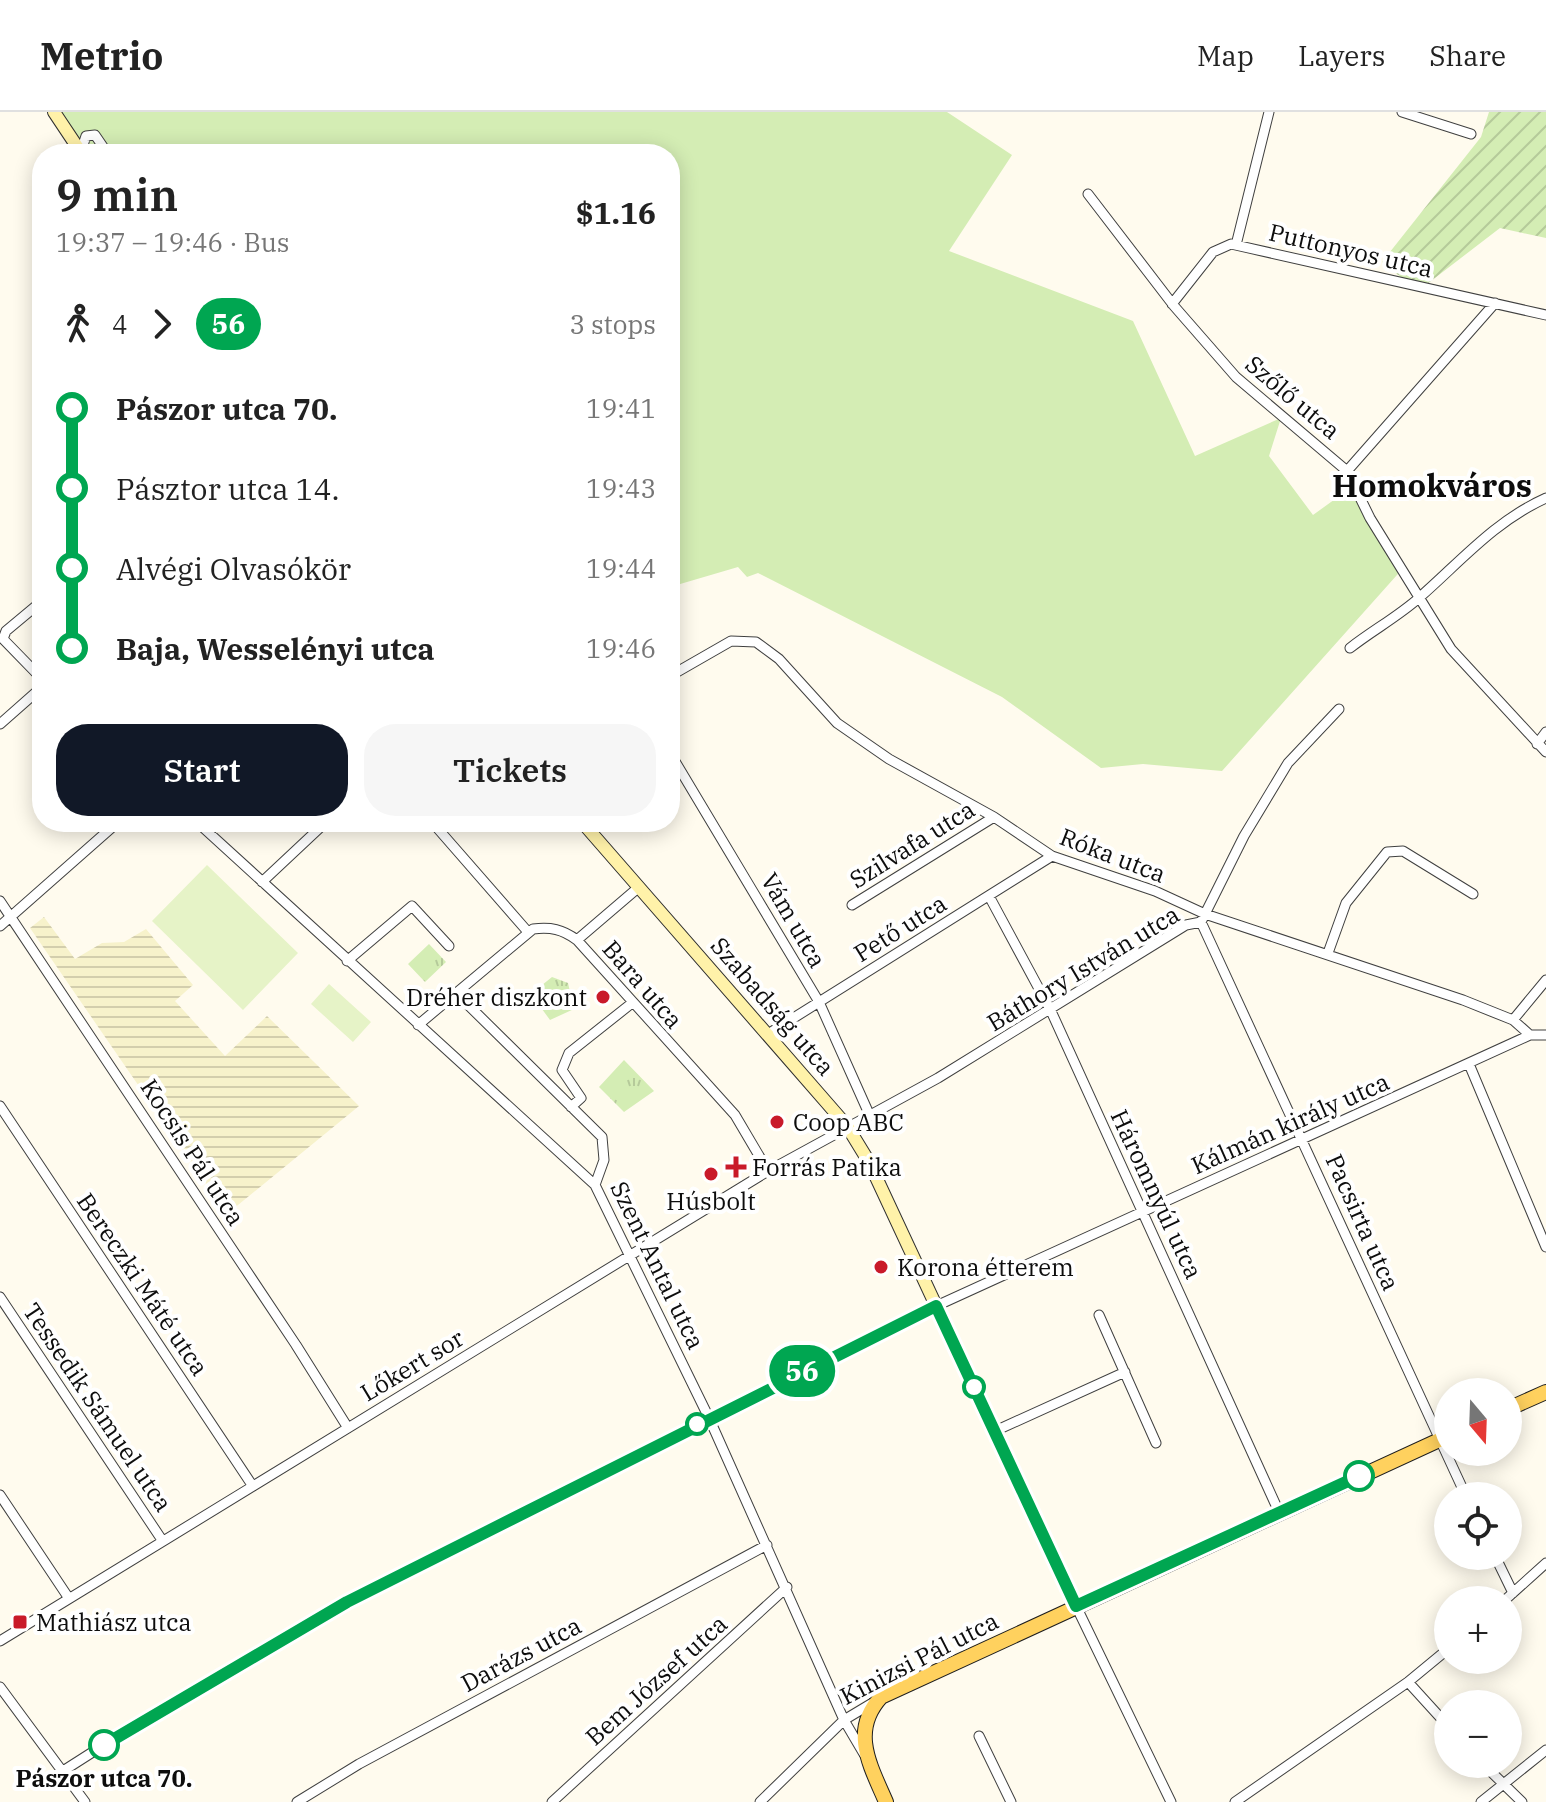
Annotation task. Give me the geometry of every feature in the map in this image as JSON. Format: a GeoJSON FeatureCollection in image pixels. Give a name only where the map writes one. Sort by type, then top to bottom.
{"type":"FeatureCollection","features":[{"type":"Feature","properties":{"kind":"main road"},"geometry":{"type":"LineString","coordinates":[[54,112],[76,144]]}},
{"type":"Feature","properties":{"kind":"main road","name":"Szabadság utca"},"geometry":{"type":"LineString","coordinates":[[591,832],[847,1126],[869,1162],[1076,1606]]}},
{"type":"Feature","properties":{"kind":"main road"},"geometry":{"type":"LineString","coordinates":[[1522,1403],[1546,1392]]}},
{"type":"Feature","properties":{"kind":"main road","name":"Kinizsi Pál utca"},"geometry":{"type":"LineString","coordinates":[[881,1697],[1434,1442]]}},
{"type":"Feature","properties":{"kind":"main road","name":"Szent Antal utca"},"geometry":{"type":"LineString","coordinates":[[881,1697],[870,1711],[864,1727],[864,1747],[886,1802]]}},
{"type":"Feature","properties":{"kind":"street"},"geometry":{"type":"LineString","coordinates":[[1236,245],[1269,112]]}},
{"type":"Feature","properties":{"kind":"street"},"geometry":{"type":"LineString","coordinates":[[1402,112],[1471,134]]}},
{"type":"Feature","properties":{"kind":"street"},"geometry":{"type":"LineString","coordinates":[[84,144],[86,136],[95,135],[101,144]]}},
{"type":"Feature","properties":{"kind":"street","name":"Szőlő utca"},"geometry":{"type":"LineString","coordinates":[[1088,194],[1172,304],[1236,377],[1347,471],[1370,518],[1451,649],[1546,752]]}},
{"type":"Feature","properties":{"kind":"street","name":"Puttonyos utca"},"geometry":{"type":"LineString","coordinates":[[1172,304],[1213,252],[1236,245],[1546,315]]}},
{"type":"Feature","properties":{"kind":"street"},"geometry":{"type":"LineString","coordinates":[[1347,471],[1495,303]]}},
{"type":"Feature","properties":{"kind":"street"},"geometry":{"type":"LineString","coordinates":[[1350,648],[1420,598],[1496,528],[1520,510],[1546,498]]}},
{"type":"Feature","properties":{"kind":"street"},"geometry":{"type":"LineString","coordinates":[[32,609],[6,631],[3,639],[32,669]]}},
{"type":"Feature","properties":{"kind":"street","name":"Róka utca"},"geometry":{"type":"LineString","coordinates":[[680,670],[731,641],[756,642],[779,659],[837,723],[889,759],[994,817],[1052,856],[1155,891],[1203,918],[1328,953],[1513,1020],[1530,1035]]}},
{"type":"Feature","properties":{"kind":"street"},"geometry":{"type":"LineString","coordinates":[[0,724],[32,696]]}},
{"type":"Feature","properties":{"kind":"street","name":"Báthory István utca"},"geometry":{"type":"LineString","coordinates":[[847,1126],[870,1116],[1051,1011],[1186,925],[1203,918],[1244,836],[1288,763],[1339,709]]}},
{"type":"Feature","properties":{"kind":"street"},"geometry":{"type":"LineString","coordinates":[[1537,744],[1546,732]]}},
{"type":"Feature","properties":{"kind":"street","name":"Vám utca"},"geometry":{"type":"LineString","coordinates":[[680,770],[819,1002],[870,1116]]}},
{"type":"Feature","properties":{"kind":"street","name":"Szilvafa utca"},"geometry":{"type":"LineString","coordinates":[[852,905],[994,817]]}},
{"type":"Feature","properties":{"kind":"street"},"geometry":{"type":"LineString","coordinates":[[0,926],[106,832]]}},
{"type":"Feature","properties":{"kind":"street","name":"Szent Antal utca"},"geometry":{"type":"LineString","coordinates":[[208,832],[595,1185],[709,1418],[844,1720],[870,1764]]}},
{"type":"Feature","properties":{"kind":"street"},"geometry":{"type":"LineString","coordinates":[[262,882],[315,832]]}},
{"type":"Feature","properties":{"kind":"street"},"geometry":{"type":"LineString","coordinates":[[418,1025],[528,932],[441,832]]}},
{"type":"Feature","properties":{"kind":"street"},"geometry":{"type":"LineString","coordinates":[[1328,953],[1346,903],[1387,852],[1403,851],[1473,894]]}},
{"type":"Feature","properties":{"kind":"street","name":"Pető utca"},"geometry":{"type":"LineString","coordinates":[[768,1034],[1052,856]]}},
{"type":"Feature","properties":{"kind":"street"},"geometry":{"type":"LineString","coordinates":[[577,940],[639,887]]}},
{"type":"Feature","properties":{"kind":"street","name":"Háromnyúl utca"},"geometry":{"type":"LineString","coordinates":[[989,896],[1051,1011],[1279,1512]]}},
{"type":"Feature","properties":{"kind":"street","name":"Kocsis Pál utca"},"geometry":{"type":"LineString","coordinates":[[0,901],[12,914],[348,1428]]}},
{"type":"Feature","properties":{"kind":"street"},"geometry":{"type":"LineString","coordinates":[[347,961],[412,906],[449,946]]}},
{"type":"Feature","properties":{"kind":"street","name":"Pacsirta utca"},"geometry":{"type":"LineString","coordinates":[[1203,918],[1303,1140],[1434,1417]]}},
{"type":"Feature","properties":{"kind":"street","name":"Bara utca"},"geometry":{"type":"LineString","coordinates":[[528,932],[549,927],[577,940],[735,1115],[768,1171]]}},
{"type":"Feature","properties":{"kind":"street"},"geometry":{"type":"LineString","coordinates":[[1513,1020],[1546,980]]}},
{"type":"Feature","properties":{"kind":"street"},"geometry":{"type":"LineString","coordinates":[[456,993],[602,1137],[604,1160],[595,1185]]}},
{"type":"Feature","properties":{"kind":"street"},"geometry":{"type":"LineString","coordinates":[[571,1107],[581,1098],[562,1070],[569,1053],[632,1003]]}},
{"type":"Feature","properties":{"kind":"street"},"geometry":{"type":"LineString","coordinates":[[1530,1035],[1546,1035]]}},
{"type":"Feature","properties":{"kind":"street","name":"Kálmán király utca"},"geometry":{"type":"LineString","coordinates":[[63,1771],[146,1718],[347,1602],[709,1418],[936,1306],[1530,1035]]}},
{"type":"Feature","properties":{"kind":"street"},"geometry":{"type":"LineString","coordinates":[[1469,1064],[1546,1247]]}},
{"type":"Feature","properties":{"kind":"street","name":"Bereczki Máté utca"},"geometry":{"type":"LineString","coordinates":[[0,1106],[252,1485]]}},
{"type":"Feature","properties":{"kind":"street","name":"Lőkert sor"},"geometry":{"type":"LineString","coordinates":[[0,1641],[768,1171],[847,1126]]}},
{"type":"Feature","properties":{"kind":"street","name":"Tessedik Sámuel utca"},"geometry":{"type":"LineString","coordinates":[[0,1297],[162,1540]]}},
{"type":"Feature","properties":{"kind":"street"},"geometry":{"type":"LineString","coordinates":[[1099,1315],[1156,1443]]}},
{"type":"Feature","properties":{"kind":"street"},"geometry":{"type":"LineString","coordinates":[[995,1431],[1125,1372]]}},
{"type":"Feature","properties":{"kind":"street"},"geometry":{"type":"LineString","coordinates":[[0,1495],[68,1597]]}},
{"type":"Feature","properties":{"kind":"street","name":"Darázs utca"},"geometry":{"type":"LineString","coordinates":[[297,1802],[359,1764],[767,1545]]}},
{"type":"Feature","properties":{"kind":"street"},"geometry":{"type":"LineString","coordinates":[[1520,1586],[1546,1563]]}},
{"type":"Feature","properties":{"kind":"street","name":"Bem József utca"},"geometry":{"type":"LineString","coordinates":[[552,1802],[787,1587]]}},
{"type":"Feature","properties":{"kind":"street","name":"Szabadság utca"},"geometry":{"type":"LineString","coordinates":[[1076,1606],[1171,1802]]}},
{"type":"Feature","properties":{"kind":"street"},"geometry":{"type":"LineString","coordinates":[[1235,1802],[1408,1682],[1434,1661]]}},
{"type":"Feature","properties":{"kind":"street"},"geometry":{"type":"LineString","coordinates":[[1408,1682],[1434,1711]]}},
{"type":"Feature","properties":{"kind":"street"},"geometry":{"type":"LineString","coordinates":[[0,1687],[85,1802]]}},
{"type":"Feature","properties":{"kind":"street","name":"Kinizsi Pál utca"},"geometry":{"type":"LineString","coordinates":[[760,1802],[844,1720],[881,1697]]}},
{"type":"Feature","properties":{"kind":"street"},"geometry":{"type":"LineString","coordinates":[[979,1736],[1011,1802]]}},
{"type":"Feature","properties":{"kind":"street"},"geometry":{"type":"LineString","coordinates":[[1481,1802],[1546,1750]]}},
{"type":"Feature","properties":{"kind":"street"},"geometry":{"type":"LineString","coordinates":[[1497,1778],[1522,1802]]}},
{"type":"Feature","properties":{"kind":"shaded area"},"geometry":{"type":"Polygon","coordinates":[[[44,917],[75,959],[102,943],[124,942],[146,929],[193,985],[175,1001],[225,1056],[267,1016],[359,1106],[227,1214],[30,928],[44,917]]]}},
{"type":"Feature","properties":{"kind":"green space"},"geometry":{"type":"Polygon","coordinates":[[[59,112],[947,112],[1012,155],[949,251],[1133,321],[1195,456],[1281,418],[1269,456],[1313,515],[1349,489],[1405,566],[1222,771],[1143,764],[1101,768],[1002,697],[758,573],[747,577],[738,567],[680,584],[680,144],[80,144],[59,112]]]}},
{"type":"Feature","properties":{"kind":"green space"},"geometry":{"type":"Polygon","coordinates":[[[1489,112],[1546,112],[1546,238],[1500,228],[1418,291],[1382,262],[1481,137],[1489,112]]]}},
{"type":"Feature","properties":{"kind":"green space"},"geometry":{"type":"Polygon","coordinates":[[[207,865],[298,953],[243,1010],[152,921],[207,865]]]}},
{"type":"Feature","properties":{"kind":"green space"},"geometry":{"type":"Polygon","coordinates":[[[429,944],[446,962],[425,982],[408,964],[429,944]]]}},
{"type":"Feature","properties":{"kind":"green space"},"geometry":{"type":"Polygon","coordinates":[[[552,977],[568,983],[574,1009],[550,1020],[531,994],[552,977]]]}},
{"type":"Feature","properties":{"kind":"green space"},"geometry":{"type":"Polygon","coordinates":[[[329,984],[371,1022],[353,1042],[311,1004],[329,984]]]}},
{"type":"Feature","properties":{"kind":"green space"},"geometry":{"type":"Polygon","coordinates":[[[624,1060],[654,1091],[624,1112],[599,1087],[624,1060]]]}},
{"type":"Feature","properties":{"kind":"bus line","name":"56"},"geometry":{"type":"LineString","coordinates":[[104,1745],[347,1602],[936,1306],[1076,1606],[1359,1476]]}},
{"type":"Feature","properties":{"kind":"place","name":"Dréher diszkont"},"geometry":{"type":"Point","coordinates":[603,997]}},
{"type":"Feature","properties":{"kind":"place","name":"Coop ABC"},"geometry":{"type":"Point","coordinates":[777,1122]}},
{"type":"Feature","properties":{"kind":"place","name":"Forrás Patika"},"geometry":{"type":"Point","coordinates":[736,1167]}},
{"type":"Feature","properties":{"kind":"place","name":"Húsbolt"},"geometry":{"type":"Point","coordinates":[711,1174]}},
{"type":"Feature","properties":{"kind":"place","name":"Korona étterem"},"geometry":{"type":"Point","coordinates":[881,1267]}},
{"type":"Feature","properties":{"kind":"place","name":"Mathiász utca"},"geometry":{"type":"Point","coordinates":[20,1622]}},
{"type":"Feature","properties":{"kind":"place","name":"Pászor utca 70."},"geometry":{"type":"Point","coordinates":[104,1745]}},
{"type":"Feature","properties":{"kind":"district","name":"Homokváros"},"geometry":{"type":"Point","coordinates":[1432,485]}}]}
